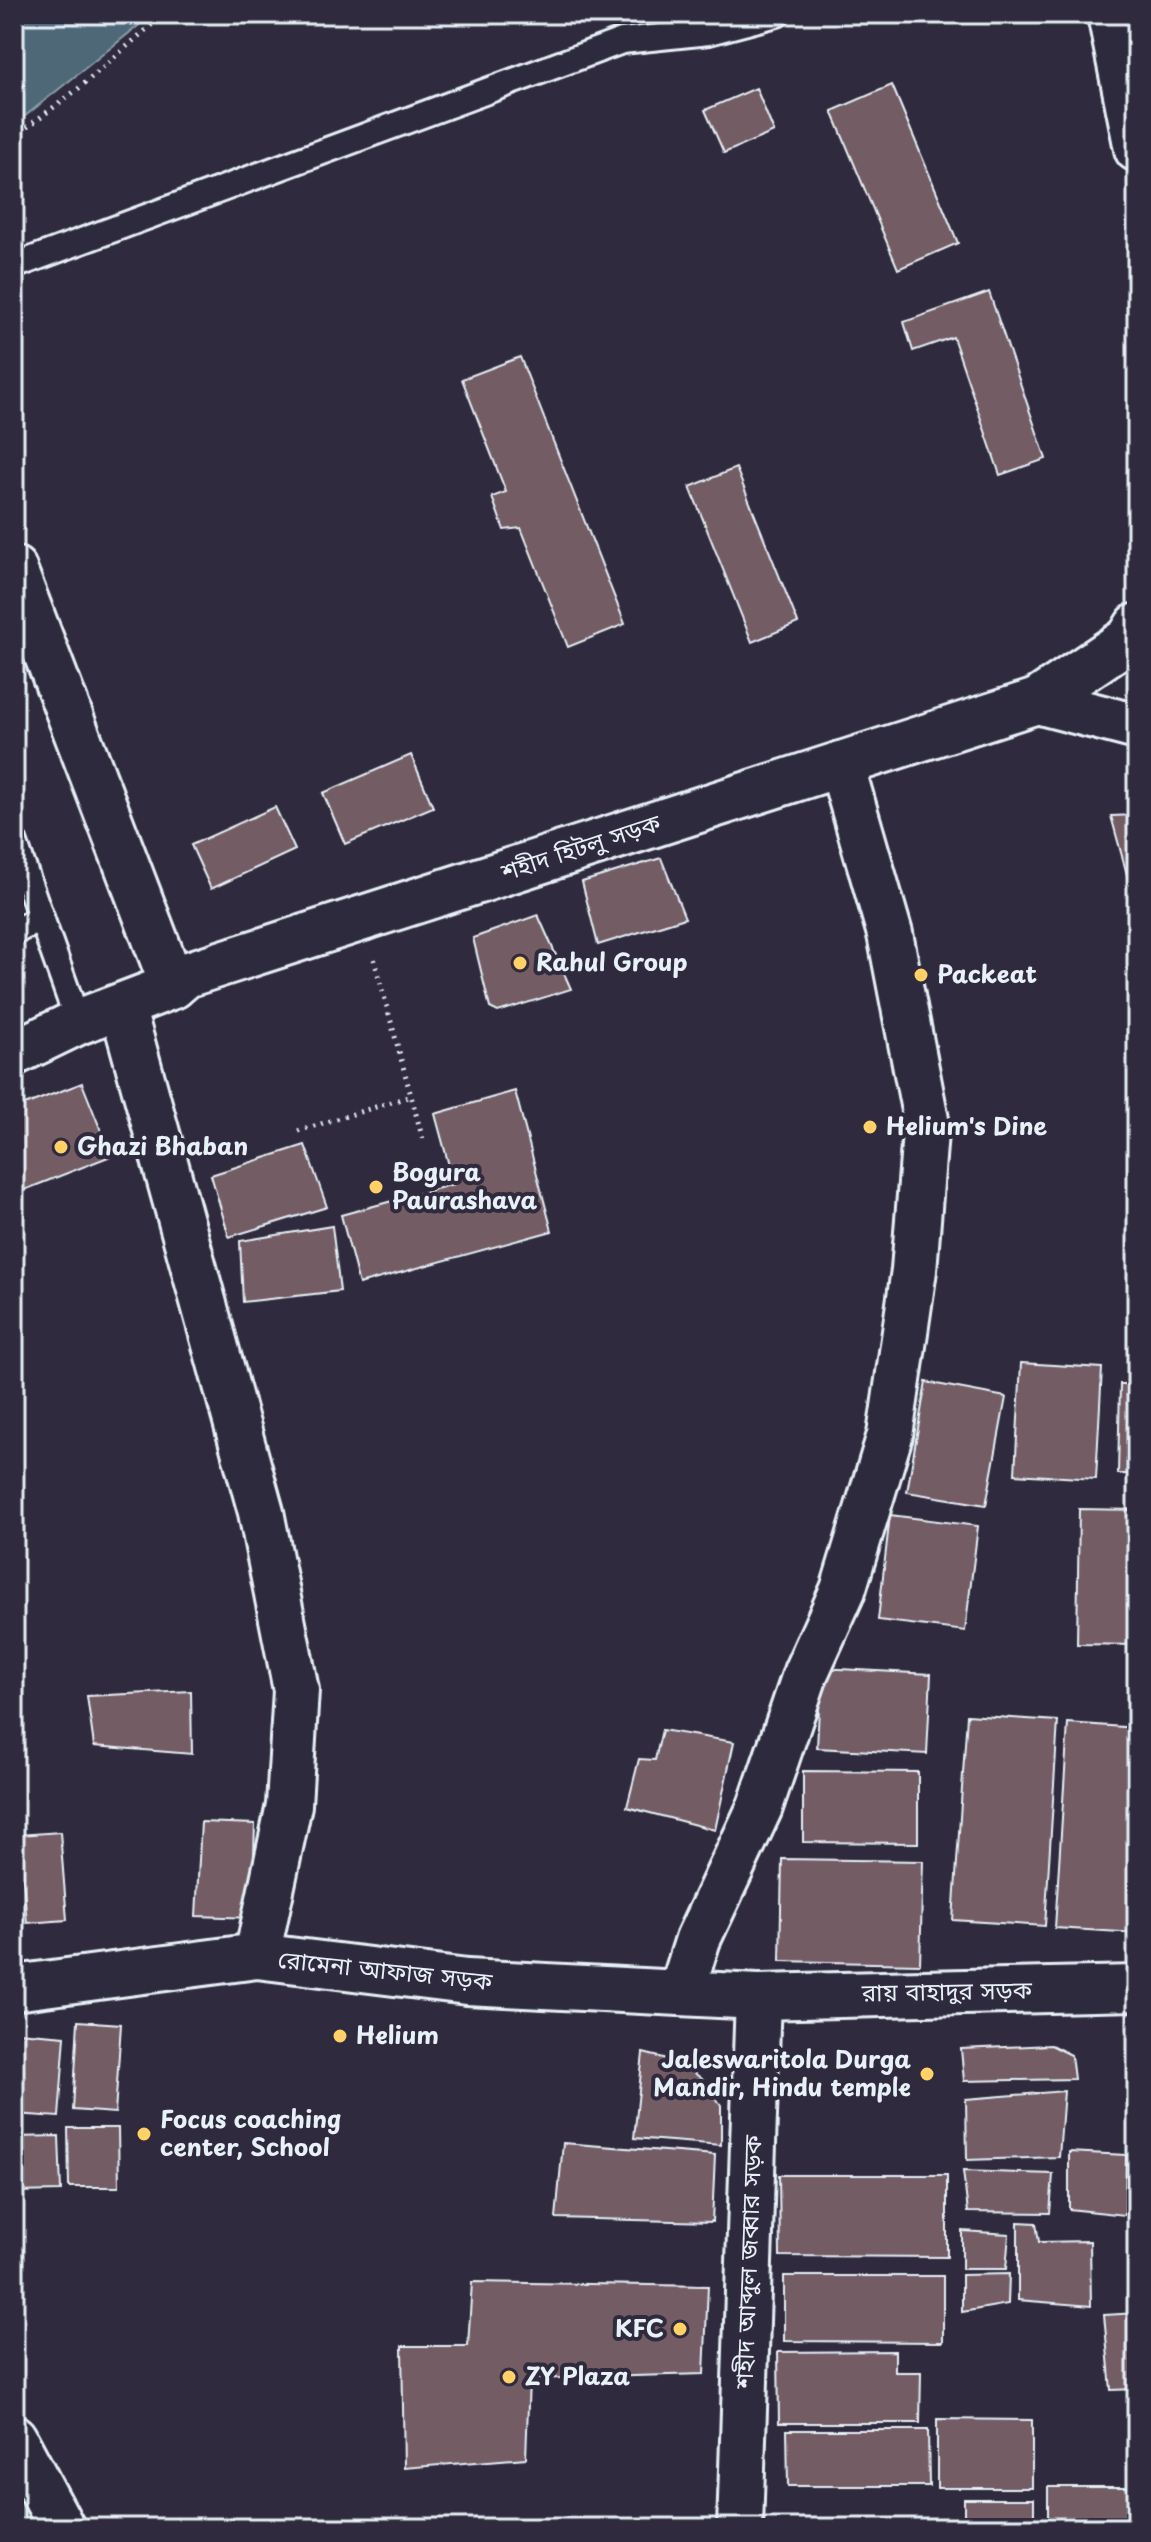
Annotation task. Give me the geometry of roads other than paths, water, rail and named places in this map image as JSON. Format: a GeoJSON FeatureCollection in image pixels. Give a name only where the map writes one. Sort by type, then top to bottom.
{"type":"FeatureCollection","features":[{"type":"Feature","properties":{"kind":"street"},"geometry":{"type":"LineString","coordinates":[[1110,14],[1137,149]]}},
{"type":"Feature","properties":{"kind":"street"},"geometry":{"type":"LineString","coordinates":[[14,569],[173,986]]}},
{"type":"Feature","properties":{"kind":"street","name":"শহীদ হিটলু সড়ক"},"geometry":{"type":"LineString","coordinates":[[14,1053],[78,1022],[173,986],[186,975],[1037,701],[1129,639],[1137,626]]}},
{"type":"Feature","properties":{"kind":"street"},"geometry":{"type":"LineString","coordinates":[[1037,701],[1137,727]]}},
{"type":"Feature","properties":{"kind":"street"},"geometry":{"type":"LineString","coordinates":[[681,1993],[698,1939],[760,1807],[806,1672],[843,1590],[890,1435],[914,1270],[926,1120],[890,934],[841,764]]}},
{"type":"Feature","properties":{"kind":"street"},"geometry":{"type":"LineString","coordinates":[[122,1006],[261,1512],[296,1690],[289,1805],[257,1956]]}},
{"type":"Feature","properties":{"kind":"street","name":"রোমেনা আফাজ সড়ক"},"geometry":{"type":"LineString","coordinates":[[14,1988],[257,1956],[467,1982],[758,1997]]}},
{"type":"Feature","properties":{"kind":"street","name":"রায় বাহাদুর সড়ক"},"geometry":{"type":"LineString","coordinates":[[758,1997],[1137,1988]]}},
{"type":"Feature","properties":{"kind":"street","name":"শহীদ আব্দুল জব্বার সড়ক"},"geometry":{"type":"LineString","coordinates":[[740,2528],[758,1997]]}},
{"type":"Feature","properties":{"kind":"street"},"geometry":{"type":"LineString","coordinates":[[14,2438],[62,2528]]}},
{"type":"Feature","properties":{"kind":"lane"},"geometry":{"type":"LineString","coordinates":[[14,266],[622,41],[709,32],[777,14]]}},
{"type":"Feature","properties":{"kind":"lane"},"geometry":{"type":"LineString","coordinates":[[14,841],[78,1022]]}},
{"type":"Feature","properties":{"kind":"lane"},"geometry":{"type":"LineString","coordinates":[[14,932],[41,918]]}},
{"type":"Feature","properties":{"kind":"water"},"geometry":{"type":"Polygon","coordinates":[[[14,14],[153,14],[14,125],[14,14]]]}},
{"type":"Feature","properties":{"kind":"place","name":"Rahul Group"},"geometry":{"type":"Point","coordinates":[520,963]}},
{"type":"Feature","properties":{"kind":"place","name":"Packeat"},"geometry":{"type":"Point","coordinates":[921,975]}},
{"type":"Feature","properties":{"kind":"place","name":"Helium's Dine"},"geometry":{"type":"Point","coordinates":[870,1127]}},
{"type":"Feature","properties":{"kind":"place","name":"Ghazi Bhaban"},"geometry":{"type":"Point","coordinates":[61,1147]}},
{"type":"Feature","properties":{"kind":"place","name":"Bogura Paurashava"},"geometry":{"type":"Point","coordinates":[376,1187]}},
{"type":"Feature","properties":{"kind":"place","name":"Helium"},"geometry":{"type":"Point","coordinates":[340,2036]}},
{"type":"Feature","properties":{"kind":"place","name":"Jaleswaritola Durga Mandir, Hindu temple"},"geometry":{"type":"Point","coordinates":[927,2074]}},
{"type":"Feature","properties":{"kind":"place","name":"Focus coaching center, School"},"geometry":{"type":"Point","coordinates":[144,2134]}},
{"type":"Feature","properties":{"kind":"place","name":"KFC"},"geometry":{"type":"Point","coordinates":[680,2329]}},
{"type":"Feature","properties":{"kind":"place","name":"ZY Plaza"},"geometry":{"type":"Point","coordinates":[509,2377]}}]}
